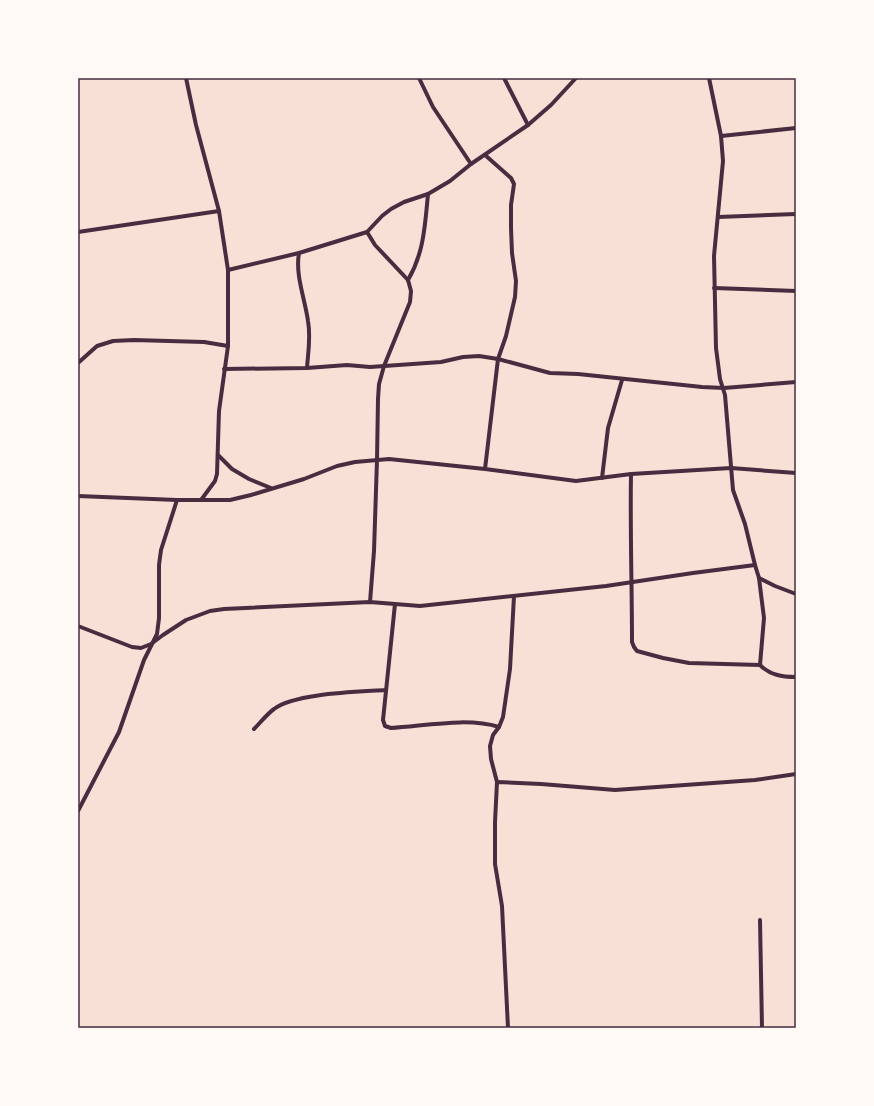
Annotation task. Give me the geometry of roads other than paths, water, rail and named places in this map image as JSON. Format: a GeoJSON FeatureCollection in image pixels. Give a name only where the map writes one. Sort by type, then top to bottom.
{"type":"FeatureCollection","features":[{"type":"Feature","properties":{"kind":"street"},"geometry":{"type":"LineString","coordinates":[[186,78],[196,125],[220,211],[228,270],[228,346],[219,411],[217,474],[215,480],[201,500]]}},
{"type":"Feature","properties":{"kind":"street"},"geometry":{"type":"LineString","coordinates":[[419,78],[433,107],[471,164]]}},
{"type":"Feature","properties":{"kind":"street"},"geometry":{"type":"LineString","coordinates":[[504,78],[528,125]]}},
{"type":"Feature","properties":{"kind":"street"},"geometry":{"type":"LineString","coordinates":[[228,270],[299,253],[367,232],[391,209],[404,202],[428,194],[450,181],[471,164],[528,125],[551,105],[576,78]]}},
{"type":"Feature","properties":{"kind":"street"},"geometry":{"type":"LineString","coordinates":[[709,78],[721,136],[723,160],[714,256],[716,348],[720,379],[724,388],[733,490],[745,524],[759,578],[764,618],[760,665]]}},
{"type":"Feature","properties":{"kind":"street"},"geometry":{"type":"LineString","coordinates":[[721,136],[796,128]]}},
{"type":"Feature","properties":{"kind":"street"},"geometry":{"type":"LineString","coordinates":[[485,155],[511,178],[514,184],[511,228],[512,253],[516,281],[515,297],[506,336],[498,359],[485,469]]}},
{"type":"Feature","properties":{"kind":"street"},"geometry":{"type":"LineString","coordinates":[[408,280],[415,269],[421,252],[428,194]]}},
{"type":"Feature","properties":{"kind":"street"},"geometry":{"type":"LineString","coordinates":[[78,232],[220,211]]}},
{"type":"Feature","properties":{"kind":"street"},"geometry":{"type":"LineString","coordinates":[[718,217],[796,214]]}},
{"type":"Feature","properties":{"kind":"street"},"geometry":{"type":"LineString","coordinates":[[367,232],[375,246],[408,280],[411,291],[410,302],[384,366],[379,384],[374,551],[370,602]]}},
{"type":"Feature","properties":{"kind":"street"},"geometry":{"type":"LineString","coordinates":[[299,253],[299,275],[310,338],[307,368]]}},
{"type":"Feature","properties":{"kind":"street"},"geometry":{"type":"LineString","coordinates":[[714,288],[796,291]]}},
{"type":"Feature","properties":{"kind":"street"},"geometry":{"type":"LineString","coordinates":[[78,363],[97,346],[113,341],[134,340],[204,342],[228,346]]}},
{"type":"Feature","properties":{"kind":"street"},"geometry":{"type":"LineString","coordinates":[[224,369],[307,368],[347,365],[370,367],[441,362],[471,356],[489,357],[550,373],[578,374],[622,380],[724,388],[796,382]]}},
{"type":"Feature","properties":{"kind":"street"},"geometry":{"type":"LineString","coordinates":[[602,478],[608,428],[622,380]]}},
{"type":"Feature","properties":{"kind":"street"},"geometry":{"type":"LineString","coordinates":[[218,455],[232,469],[249,480],[271,488]]}},
{"type":"Feature","properties":{"kind":"street"},"geometry":{"type":"LineString","coordinates":[[78,496],[177,500],[230,500],[304,479],[337,466],[355,462],[389,459],[576,480],[631,474],[731,468],[796,473]]}},
{"type":"Feature","properties":{"kind":"street"},"geometry":{"type":"LineString","coordinates":[[631,474],[630,530],[632,642],[637,651],[689,663],[760,665],[765,670],[774,674],[796,677]]}},
{"type":"Feature","properties":{"kind":"street"},"geometry":{"type":"LineString","coordinates":[[78,811],[79,805],[119,732],[151,644],[157,634],[159,565],[161,550],[177,500]]}},
{"type":"Feature","properties":{"kind":"street"},"geometry":{"type":"LineString","coordinates":[[78,626],[132,647],[141,648],[151,644],[176,626],[198,615],[224,609],[370,602],[420,606],[606,586],[755,565]]}},
{"type":"Feature","properties":{"kind":"street"},"geometry":{"type":"LineString","coordinates":[[759,578],[796,594]]}},
{"type":"Feature","properties":{"kind":"street"},"geometry":{"type":"LineString","coordinates":[[508,1028],[502,906],[495,864],[494,830],[497,782],[491,759],[490,746],[493,735],[500,727],[503,717],[510,669],[514,596]]}},
{"type":"Feature","properties":{"kind":"street"},"geometry":{"type":"LineString","coordinates":[[395,604],[383,720],[385,726],[391,728],[470,722],[485,723],[500,727]]}},
{"type":"Feature","properties":{"kind":"street"},"geometry":{"type":"LineString","coordinates":[[254,729],[274,709],[286,702],[322,696],[386,690]]}},
{"type":"Feature","properties":{"kind":"street"},"geometry":{"type":"LineString","coordinates":[[497,782],[615,790],[755,780],[796,774]]}},
{"type":"Feature","properties":{"kind":"street"},"geometry":{"type":"LineString","coordinates":[[760,920],[762,1028]]}}]}
